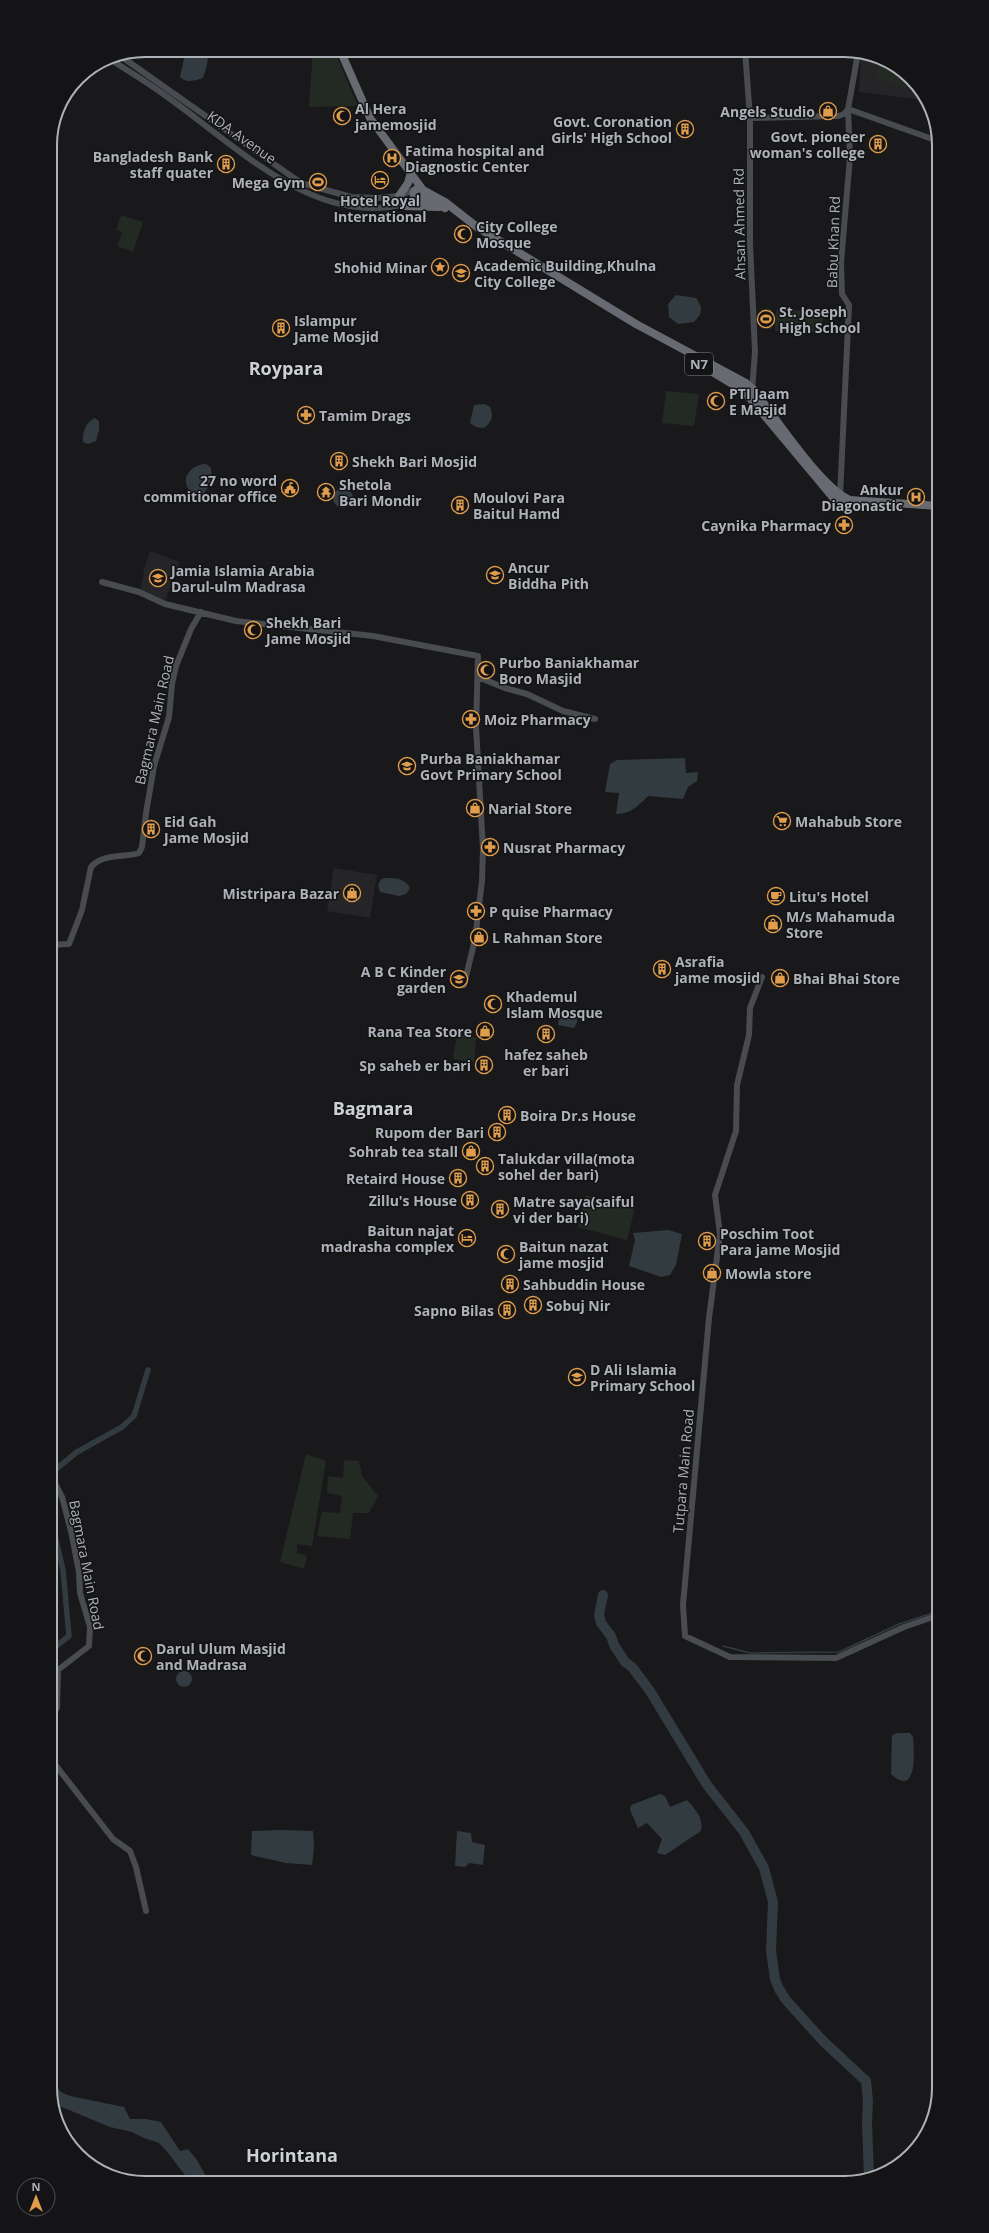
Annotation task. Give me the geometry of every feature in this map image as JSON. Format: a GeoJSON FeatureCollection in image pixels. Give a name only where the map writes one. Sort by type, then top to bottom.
{"type":"FeatureCollection","features":[{"type":"Feature","properties":{"kind":"highway"},"geometry":{"type":"LineString","coordinates":[[343,57],[370,118],[411,173],[421,194],[444,204]]}},
{"type":"Feature","properties":{"kind":"highway"},"geometry":{"type":"LineString","coordinates":[[399,196],[408,183],[411,173]]}},
{"type":"Feature","properties":{"kind":"highway"},"geometry":{"type":"LineString","coordinates":[[404,206],[444,204]]}},
{"type":"Feature","properties":{"kind":"highway","name":"N7"},"geometry":{"type":"LineString","coordinates":[[444,204],[528,263],[634,327],[742,389],[751,392],[840,496]]}},
{"type":"Feature","properties":{"kind":"highway","name":"N7"},"geometry":{"type":"LineString","coordinates":[[751,392],[835,500],[849,506],[932,510]]}},
{"type":"Feature","properties":{"kind":"highway"},"geometry":{"type":"LineString","coordinates":[[840,496],[850,500],[932,506]]}},
{"type":"Feature","properties":{"kind":"street","name":"Ahsan Ahmed Rd"},"geometry":{"type":"LineString","coordinates":[[746,57],[750,118],[750,243],[755,352],[751,392]]}},
{"type":"Feature","properties":{"kind":"street","name":"Babu Khan Rd"},"geometry":{"type":"LineString","coordinates":[[840,496],[849,305],[842,294],[842,263],[850,157],[848,108],[857,58]]}},
{"type":"Feature","properties":{"kind":"street","name":"KDA Avenue"},"geometry":{"type":"LineString","coordinates":[[125,59],[301,183],[351,197],[378,198],[421,194]]}},
{"type":"Feature","properties":{"kind":"street","name":"KDA Avenue"},"geometry":{"type":"LineString","coordinates":[[115,62],[166,96],[231,144],[301,191],[352,207],[380,209],[404,206],[421,194]]}},
{"type":"Feature","properties":{"kind":"street"},"geometry":{"type":"LineString","coordinates":[[750,118],[838,116],[844,114],[848,108],[932,139]]}},
{"type":"Feature","properties":{"kind":"street"},"geometry":{"type":"LineString","coordinates":[[102,582],[139,592],[165,604],[259,625],[373,636],[477,655],[478,677],[476,727],[483,849],[482,881],[475,939],[464,985]]}},
{"type":"Feature","properties":{"kind":"street","name":"Bagmara Main Road"},"geometry":{"type":"LineString","coordinates":[[57,945],[69,944],[82,910],[91,867],[95,862],[120,856],[133,855],[139,853],[142,847],[153,774],[170,717],[172,684],[176,666],[191,629],[201,612]]}},
{"type":"Feature","properties":{"kind":"street"},"geometry":{"type":"LineString","coordinates":[[478,677],[533,697],[563,711],[595,719]]}},
{"type":"Feature","properties":{"kind":"street","name":"Tutpara Main Road"},"geometry":{"type":"LineString","coordinates":[[762,977],[750,1008],[749,1035],[736,1085],[736,1131],[715,1195],[720,1234],[709,1318],[683,1605],[685,1636],[730,1657],[836,1658],[904,1627],[932,1617]]}},
{"type":"Feature","properties":{"kind":"street","name":"Bagmara Main Road"},"geometry":{"type":"LineString","coordinates":[[57,1487],[62,1497],[71,1531],[79,1572],[80,1593],[90,1627],[89,1646],[58,1670],[57,1708]]}},
{"type":"Feature","properties":{"kind":"street"},"geometry":{"type":"LineString","coordinates":[[57,1767],[113,1839],[130,1851],[136,1867],[146,1911]]}},
{"type":"Feature","properties":{"kind":"shaded area"},"geometry":{"type":"Polygon","coordinates":[[[184,57],[208,57],[203,78],[188,81],[180,77],[184,57]]]}},
{"type":"Feature","properties":{"kind":"shaded area"},"geometry":{"type":"Polygon","coordinates":[[[313,57],[337,57],[358,106],[309,107],[313,57]]]}},
{"type":"Feature","properties":{"kind":"shaded area"},"geometry":{"type":"Polygon","coordinates":[[[861,59],[878,64],[898,75],[914,91],[919,99],[859,92],[861,59]]]}},
{"type":"Feature","properties":{"kind":"shaded area"},"geometry":{"type":"Polygon","coordinates":[[[879,65],[898,75],[911,88],[876,79],[879,65]]]}},
{"type":"Feature","properties":{"kind":"shaded area"},"geometry":{"type":"Polygon","coordinates":[[[121,215],[143,222],[133,252],[117,246],[122,232],[116,230],[121,215]]]}},
{"type":"Feature","properties":{"kind":"shaded area"},"geometry":{"type":"Polygon","coordinates":[[[676,295],[696,298],[700,305],[701,311],[694,322],[678,324],[669,317],[668,304],[676,295]]]}},
{"type":"Feature","properties":{"kind":"shaded area","name":"St. Joseph High School"},"geometry":{"type":"Polygon","coordinates":[[[761,309],[772,309],[772,329],[760,328],[761,309]]]}},
{"type":"Feature","properties":{"kind":"shaded area","name":"St. Joseph High School"},"geometry":{"type":"Polygon","coordinates":[[[776,310],[823,311],[823,332],[775,331],[776,310]]]}},
{"type":"Feature","properties":{"kind":"shaded area"},"geometry":{"type":"Polygon","coordinates":[[[666,391],[699,394],[694,426],[662,423],[666,391]]]}},
{"type":"Feature","properties":{"kind":"shaded area"},"geometry":{"type":"Polygon","coordinates":[[[485,404],[490,407],[492,418],[484,428],[476,427],[470,423],[474,405],[485,404]]]}},
{"type":"Feature","properties":{"kind":"shaded area"},"geometry":{"type":"Polygon","coordinates":[[[95,418],[99,421],[99,430],[96,441],[88,444],[83,442],[84,431],[89,422],[95,418]]]}},
{"type":"Feature","properties":{"kind":"shaded area"},"geometry":{"type":"Polygon","coordinates":[[[206,464],[211,468],[211,479],[209,485],[203,494],[192,493],[186,483],[188,474],[195,467],[206,464]]]}},
{"type":"Feature","properties":{"kind":"shaded area"},"geometry":{"type":"Polygon","coordinates":[[[343,488],[350,491],[353,498],[350,505],[343,508],[336,505],[333,498],[336,491],[343,488]]]}},
{"type":"Feature","properties":{"kind":"shaded area","name":"Jamia Islamia Arabia Darul-ulm Madrasa"},"geometry":{"type":"Polygon","coordinates":[[[150,551],[180,562],[165,601],[140,591],[145,566],[150,551]]]}},
{"type":"Feature","properties":{"kind":"shaded area"},"geometry":{"type":"Polygon","coordinates":[[[685,758],[686,773],[698,772],[697,781],[688,787],[683,799],[648,796],[630,811],[616,814],[619,793],[605,792],[610,764],[617,760],[685,758]]]}},
{"type":"Feature","properties":{"kind":"shaded area","name":"Purba Baniakhamar Govt Primary School"},"geometry":{"type":"Polygon","coordinates":[[[402,759],[414,760],[412,773],[401,772],[402,759]]]}},
{"type":"Feature","properties":{"kind":"shaded area","name":"Mistripara Bazar"},"geometry":{"type":"Polygon","coordinates":[[[334,868],[377,875],[370,918],[327,911],[334,868]]]}},
{"type":"Feature","properties":{"kind":"shaded area"},"geometry":{"type":"Polygon","coordinates":[[[381,879],[403,880],[410,888],[406,894],[399,896],[380,892],[378,885],[381,879]]]}},
{"type":"Feature","properties":{"kind":"shaded area"},"geometry":{"type":"Polygon","coordinates":[[[563,1010],[577,1013],[577,1022],[574,1028],[558,1025],[559,1017],[563,1010]]]}},
{"type":"Feature","properties":{"kind":"shaded area"},"geometry":{"type":"Polygon","coordinates":[[[467,1034],[476,1038],[474,1062],[453,1059],[457,1035],[467,1034]]]}},
{"type":"Feature","properties":{"kind":"shaded area"},"geometry":{"type":"Polygon","coordinates":[[[586,1195],[635,1208],[627,1240],[578,1227],[586,1195]]]}},
{"type":"Feature","properties":{"kind":"shaded area"},"geometry":{"type":"Polygon","coordinates":[[[668,1230],[682,1234],[676,1265],[670,1275],[661,1277],[629,1266],[635,1240],[633,1233],[668,1230]]]}},
{"type":"Feature","properties":{"kind":"shaded area"},"geometry":{"type":"Polygon","coordinates":[[[306,1454],[326,1461],[312,1546],[297,1544],[297,1553],[307,1556],[304,1569],[280,1562],[306,1454]]]}},
{"type":"Feature","properties":{"kind":"shaded area"},"geometry":{"type":"Polygon","coordinates":[[[344,1460],[359,1461],[362,1476],[378,1496],[369,1513],[353,1513],[350,1539],[317,1536],[322,1512],[340,1513],[342,1496],[327,1493],[328,1476],[343,1478],[344,1460]]]}},
{"type":"Feature","properties":{"kind":"shaded area"},"geometry":{"type":"Polygon","coordinates":[[[184,1671],[190,1673],[192,1679],[190,1685],[184,1687],[178,1685],[176,1679],[178,1673],[184,1671]]]}},
{"type":"Feature","properties":{"kind":"shaded area"},"geometry":{"type":"Polygon","coordinates":[[[898,1733],[910,1733],[913,1737],[914,1761],[910,1777],[906,1781],[900,1780],[891,1774],[892,1735],[898,1733]]]}},
{"type":"Feature","properties":{"kind":"shaded area"},"geometry":{"type":"Polygon","coordinates":[[[660,1794],[665,1796],[670,1807],[687,1800],[698,1814],[702,1826],[701,1831],[665,1855],[657,1853],[662,1839],[647,1823],[638,1828],[630,1810],[631,1805],[660,1794]]]}},
{"type":"Feature","properties":{"kind":"shaded area"},"geometry":{"type":"Polygon","coordinates":[[[252,1831],[313,1831],[314,1847],[312,1865],[286,1863],[251,1855],[252,1831]]]}},
{"type":"Feature","properties":{"kind":"shaded area"},"geometry":{"type":"Polygon","coordinates":[[[457,1831],[471,1833],[472,1842],[485,1845],[483,1865],[469,1863],[465,1867],[455,1866],[457,1831]]]}},
{"type":"Feature","properties":{"kind":"shaded area"},"geometry":{"type":"Polygon","coordinates":[[[57,2087],[61,2092],[70,2096],[124,2107],[130,2119],[146,2119],[161,2122],[180,2151],[188,2149],[197,2160],[206,2176],[186,2176],[159,2143],[132,2132],[110,2127],[59,2106],[57,2087]]]}},
{"type":"Feature","properties":{"kind":"waterway"},"geometry":{"type":"LineString","coordinates":[[57,1468],[77,1452],[122,1427],[134,1416],[148,1370]]}},
{"type":"Feature","properties":{"kind":"waterway"},"geometry":{"type":"LineString","coordinates":[[57,1545],[63,1570],[69,1636],[57,1645]]}},
{"type":"Feature","properties":{"kind":"waterway"},"geometry":{"type":"LineString","coordinates":[[603,1595],[599,1615],[601,1623],[611,1636],[614,1645],[625,1662],[632,1667],[650,1691],[707,1785],[744,1832],[764,1868],[773,1902],[771,1951],[775,1979],[779,1989],[786,2000],[823,2041],[866,2081],[868,2101],[867,2123],[869,2172]]}},
{"type":"Feature","properties":{"kind":"waterway"},"geometry":{"type":"LineString","coordinates":[[723,1646],[750,1653],[839,1652],[899,1624],[932,1613]]}},
{"type":"Feature","properties":{"kind":"place","name":"Angels Studio"},"geometry":{"type":"Point","coordinates":[828,111]}},
{"type":"Feature","properties":{"kind":"place","name":"Al Hera jamemosjid"},"geometry":{"type":"Point","coordinates":[342,116]}},
{"type":"Feature","properties":{"kind":"place","name":"Govt. Coronation Girls' High School"},"geometry":{"type":"Point","coordinates":[685,129]}},
{"type":"Feature","properties":{"kind":"place","name":"Govt. pioneer woman's college"},"geometry":{"type":"Point","coordinates":[878,144]}},
{"type":"Feature","properties":{"kind":"place","name":"Fatima hospital and Diagnostic Center"},"geometry":{"type":"Point","coordinates":[392,158]}},
{"type":"Feature","properties":{"kind":"place","name":"Bangladesh Bank staff quater"},"geometry":{"type":"Point","coordinates":[226,164]}},
{"type":"Feature","properties":{"kind":"place","name":"Hotel Royal International"},"geometry":{"type":"Point","coordinates":[380,180]}},
{"type":"Feature","properties":{"kind":"place","name":"Mega Gym"},"geometry":{"type":"Point","coordinates":[318,182]}},
{"type":"Feature","properties":{"kind":"place","name":"City College Mosque"},"geometry":{"type":"Point","coordinates":[463,234]}},
{"type":"Feature","properties":{"kind":"place","name":"Shohid Minar"},"geometry":{"type":"Point","coordinates":[440,267]}},
{"type":"Feature","properties":{"kind":"place","name":"Academic Building,Khulna City College"},"geometry":{"type":"Point","coordinates":[461,273]}},
{"type":"Feature","properties":{"kind":"place","name":"St. Joseph High School"},"geometry":{"type":"Point","coordinates":[766,319]}},
{"type":"Feature","properties":{"kind":"place","name":"Islampur Jame Mosjid"},"geometry":{"type":"Point","coordinates":[281,328]}},
{"type":"Feature","properties":{"kind":"place","name":"PTI Jaam E Masjid"},"geometry":{"type":"Point","coordinates":[716,401]}},
{"type":"Feature","properties":{"kind":"place","name":"Tamim Drags"},"geometry":{"type":"Point","coordinates":[306,415]}},
{"type":"Feature","properties":{"kind":"place","name":"Shekh Bari Mosjid"},"geometry":{"type":"Point","coordinates":[339,461]}},
{"type":"Feature","properties":{"kind":"place","name":"27 no word commitionar office"},"geometry":{"type":"Point","coordinates":[290,488]}},
{"type":"Feature","properties":{"kind":"place","name":"Shetola Bari Mondir"},"geometry":{"type":"Point","coordinates":[326,492]}},
{"type":"Feature","properties":{"kind":"place","name":"Ankur Diagonastic"},"geometry":{"type":"Point","coordinates":[916,497]}},
{"type":"Feature","properties":{"kind":"place","name":"Moulovi Para Baitul Hamd"},"geometry":{"type":"Point","coordinates":[460,505]}},
{"type":"Feature","properties":{"kind":"place","name":"Caynika Pharmacy"},"geometry":{"type":"Point","coordinates":[844,525]}},
{"type":"Feature","properties":{"kind":"place","name":"Ancur Biddha Pith"},"geometry":{"type":"Point","coordinates":[495,575]}},
{"type":"Feature","properties":{"kind":"place","name":"Jamia Islamia Arabia Darul-ulm Madrasa"},"geometry":{"type":"Point","coordinates":[158,578]}},
{"type":"Feature","properties":{"kind":"place","name":"Shekh Bari Jame Mosjid"},"geometry":{"type":"Point","coordinates":[253,630]}},
{"type":"Feature","properties":{"kind":"place","name":"Purbo Baniakhamar Boro Masjid"},"geometry":{"type":"Point","coordinates":[486,670]}},
{"type":"Feature","properties":{"kind":"place","name":"Moiz Pharmacy"},"geometry":{"type":"Point","coordinates":[471,719]}},
{"type":"Feature","properties":{"kind":"place","name":"Purba Baniakhamar Govt Primary School"},"geometry":{"type":"Point","coordinates":[407,766]}},
{"type":"Feature","properties":{"kind":"place","name":"Narial Store"},"geometry":{"type":"Point","coordinates":[475,808]}},
{"type":"Feature","properties":{"kind":"place","name":"Mahabub Store"},"geometry":{"type":"Point","coordinates":[782,821]}},
{"type":"Feature","properties":{"kind":"place","name":"Eid Gah Jame Mosjid"},"geometry":{"type":"Point","coordinates":[151,829]}},
{"type":"Feature","properties":{"kind":"place","name":"Nusrat Pharmacy"},"geometry":{"type":"Point","coordinates":[490,847]}},
{"type":"Feature","properties":{"kind":"place","name":"Mistripara Bazar"},"geometry":{"type":"Point","coordinates":[352,893]}},
{"type":"Feature","properties":{"kind":"place","name":"Litu's Hotel"},"geometry":{"type":"Point","coordinates":[776,896]}},
{"type":"Feature","properties":{"kind":"place","name":"P quise Pharmacy"},"geometry":{"type":"Point","coordinates":[476,911]}},
{"type":"Feature","properties":{"kind":"place","name":"M/s Mahamuda Store"},"geometry":{"type":"Point","coordinates":[773,924]}},
{"type":"Feature","properties":{"kind":"place","name":"L Rahman Store"},"geometry":{"type":"Point","coordinates":[479,937]}},
{"type":"Feature","properties":{"kind":"place","name":"Asrafia jame mosjid"},"geometry":{"type":"Point","coordinates":[662,969]}},
{"type":"Feature","properties":{"kind":"place","name":"Bhai Bhai Store"},"geometry":{"type":"Point","coordinates":[780,978]}},
{"type":"Feature","properties":{"kind":"place","name":"A B C Kinder garden"},"geometry":{"type":"Point","coordinates":[459,979]}},
{"type":"Feature","properties":{"kind":"place","name":"Khademul Islam Mosque"},"geometry":{"type":"Point","coordinates":[493,1004]}},
{"type":"Feature","properties":{"kind":"place","name":"Rana Tea Store"},"geometry":{"type":"Point","coordinates":[485,1031]}},
{"type":"Feature","properties":{"kind":"place","name":"hafez saheb er bari"},"geometry":{"type":"Point","coordinates":[546,1034]}},
{"type":"Feature","properties":{"kind":"place","name":"Sp saheb er bari"},"geometry":{"type":"Point","coordinates":[484,1065]}},
{"type":"Feature","properties":{"kind":"place","name":"Boira Dr.s House"},"geometry":{"type":"Point","coordinates":[507,1115]}},
{"type":"Feature","properties":{"kind":"place","name":"Rupom der Bari"},"geometry":{"type":"Point","coordinates":[497,1132]}},
{"type":"Feature","properties":{"kind":"place","name":"Sohrab tea stall"},"geometry":{"type":"Point","coordinates":[471,1151]}},
{"type":"Feature","properties":{"kind":"place","name":"Talukdar villa(mota sohel der bari)"},"geometry":{"type":"Point","coordinates":[485,1166]}},
{"type":"Feature","properties":{"kind":"place","name":"Retaird House"},"geometry":{"type":"Point","coordinates":[458,1178]}},
{"type":"Feature","properties":{"kind":"place","name":"Zillu's House"},"geometry":{"type":"Point","coordinates":[470,1200]}},
{"type":"Feature","properties":{"kind":"place","name":"Matre saya(saiful vi der bari)"},"geometry":{"type":"Point","coordinates":[500,1209]}},
{"type":"Feature","properties":{"kind":"place","name":"Baitun najat madrasha complex"},"geometry":{"type":"Point","coordinates":[467,1238]}},
{"type":"Feature","properties":{"kind":"place","name":"Poschim Toot Para jame Mosjid"},"geometry":{"type":"Point","coordinates":[707,1241]}},
{"type":"Feature","properties":{"kind":"place","name":"Baitun nazat jame mosjid"},"geometry":{"type":"Point","coordinates":[506,1254]}},
{"type":"Feature","properties":{"kind":"place","name":"Mowla store"},"geometry":{"type":"Point","coordinates":[712,1273]}},
{"type":"Feature","properties":{"kind":"place","name":"Sahbuddin House"},"geometry":{"type":"Point","coordinates":[510,1284]}},
{"type":"Feature","properties":{"kind":"place","name":"Sobuj Nir"},"geometry":{"type":"Point","coordinates":[533,1305]}},
{"type":"Feature","properties":{"kind":"place","name":"Sapno Bilas"},"geometry":{"type":"Point","coordinates":[507,1310]}},
{"type":"Feature","properties":{"kind":"place","name":"D Ali Islamia Primary School"},"geometry":{"type":"Point","coordinates":[577,1377]}},
{"type":"Feature","properties":{"kind":"place","name":"Darul Ulum Masjid and Madrasa"},"geometry":{"type":"Point","coordinates":[143,1656]}},
{"type":"Feature","properties":{"kind":"district","name":"Roypara"},"geometry":{"type":"Point","coordinates":[286,368]}},
{"type":"Feature","properties":{"kind":"district","name":"Bagmara"},"geometry":{"type":"Point","coordinates":[373,1108]}},
{"type":"Feature","properties":{"kind":"district","name":"Horintana"},"geometry":{"type":"Point","coordinates":[292,2155]}}]}
